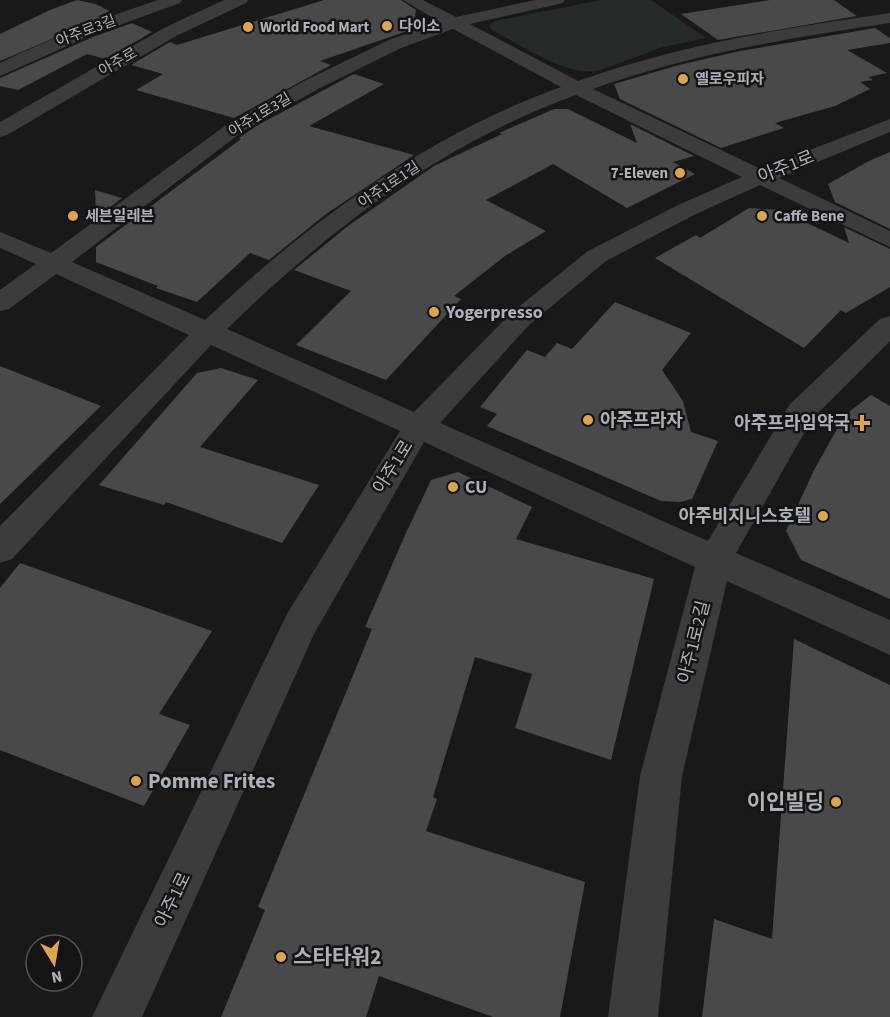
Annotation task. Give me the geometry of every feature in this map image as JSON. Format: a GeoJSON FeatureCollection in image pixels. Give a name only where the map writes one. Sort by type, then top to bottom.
{"type":"FeatureCollection","features":[{"type":"Feature","properties":{"kind":"street","name":"아주로3길"},"geometry":{"type":"LineString","coordinates":[[0,70],[92,27],[174,0]]}},
{"type":"Feature","properties":{"kind":"street","name":"아주로"},"geometry":{"type":"LineString","coordinates":[[0,131],[170,32],[228,3],[240,0]]}},
{"type":"Feature","properties":{"kind":"street"},"geometry":{"type":"LineString","coordinates":[[411,0],[576,88],[890,240]]}},
{"type":"Feature","properties":{"kind":"street","name":"아주1로3길"},"geometry":{"type":"LineString","coordinates":[[0,303],[236,127],[314,84],[396,44],[453,23],[557,0]]}},
{"type":"Feature","properties":{"kind":"street","name":"아주1로1길"},"geometry":{"type":"LineString","coordinates":[[0,549],[209,332],[291,257],[372,195],[434,155],[501,118],[576,88],[687,53],[759,38],[890,18]]}},
{"type":"Feature","properties":{"kind":"street","name":"아주1로"},"geometry":{"type":"LineString","coordinates":[[117,1017],[300,625],[418,427],[520,319],[597,256],[686,210],[758,178],[890,125]]}},
{"type":"Feature","properties":{"kind":"street"},"geometry":{"type":"LineString","coordinates":[[0,239],[890,638]]}},
{"type":"Feature","properties":{"kind":"street","name":"아주1로2길"},"geometry":{"type":"LineString","coordinates":[[633,1017],[661,776],[714,561],[801,412],[890,325]]}},
{"type":"Feature","properties":{"kind":"shaded area"},"geometry":{"type":"Polygon","coordinates":[[[600,0],[651,0],[706,38],[663,47],[597,71],[584,71],[571,69],[543,58],[492,30],[489,25],[495,21],[600,0]]]}},
{"type":"Feature","properties":{"kind":"building"},"geometry":{"type":"Polygon","coordinates":[[[77,0],[96,4],[113,13],[0,61],[0,34],[77,0]]]}},
{"type":"Feature","properties":{"kind":"building"},"geometry":{"type":"Polygon","coordinates":[[[324,0],[401,0],[416,10],[413,29],[320,61],[331,65],[234,118],[136,90],[163,74],[131,65],[170,42],[177,45],[324,0]]]}},
{"type":"Feature","properties":{"kind":"building"},"geometry":{"type":"Polygon","coordinates":[[[770,0],[834,0],[857,16],[718,40],[681,14],[770,0]]]}},
{"type":"Feature","properties":{"kind":"building"},"geometry":{"type":"Polygon","coordinates":[[[132,23],[152,32],[106,59],[87,54],[18,90],[0,86],[0,78],[93,37],[132,23]]]}},
{"type":"Feature","properties":{"kind":"building"},"geometry":{"type":"Polygon","coordinates":[[[875,28],[890,38],[890,43],[847,50],[887,73],[868,77],[873,80],[860,82],[870,89],[835,106],[775,123],[784,128],[721,148],[620,99],[614,84],[679,65],[740,51],[875,28]]]}},
{"type":"Feature","properties":{"kind":"building"},"geometry":{"type":"Polygon","coordinates":[[[354,74],[384,84],[309,126],[414,155],[326,214],[269,260],[250,253],[197,302],[156,288],[158,286],[96,262],[96,247],[241,139],[239,138],[258,125],[354,74]]]}},
{"type":"Feature","properties":{"kind":"building"},"geometry":{"type":"Polygon","coordinates":[[[554,109],[568,109],[637,143],[630,124],[694,156],[673,162],[695,174],[627,208],[553,164],[486,200],[546,231],[505,256],[454,296],[461,299],[386,380],[296,345],[351,291],[294,270],[348,226],[434,166],[502,134],[499,133],[554,109]]]}},
{"type":"Feature","properties":{"kind":"building"},"geometry":{"type":"Polygon","coordinates":[[[890,152],[890,229],[835,202],[828,184],[890,152]]]}},
{"type":"Feature","properties":{"kind":"building"},"geometry":{"type":"Polygon","coordinates":[[[95,190],[122,198],[96,218],[95,190]]]}},
{"type":"Feature","properties":{"kind":"building"},"geometry":{"type":"Polygon","coordinates":[[[749,208],[780,210],[849,243],[844,227],[890,249],[890,287],[846,313],[841,310],[804,348],[655,258],[696,235],[700,238],[749,208]]]}},
{"type":"Feature","properties":{"kind":"building","name":"아주프라자"},"geometry":{"type":"Polygon","coordinates":[[[615,302],[691,333],[662,370],[683,401],[691,432],[718,441],[692,499],[681,502],[661,501],[487,426],[497,414],[480,407],[527,350],[545,357],[557,343],[572,349],[615,302]]]}},
{"type":"Feature","properties":{"kind":"building"},"geometry":{"type":"Polygon","coordinates":[[[0,366],[101,406],[0,504],[0,366]]]}},
{"type":"Feature","properties":{"kind":"building"},"geometry":{"type":"Polygon","coordinates":[[[221,368],[258,380],[200,447],[319,485],[282,543],[166,502],[164,505],[99,485],[197,373],[221,368]]]}},
{"type":"Feature","properties":{"kind":"building"},"geometry":{"type":"Polygon","coordinates":[[[871,395],[890,406],[890,599],[801,560],[786,531],[814,470],[845,415],[871,395]]]}},
{"type":"Feature","properties":{"kind":"building"},"geometry":{"type":"Polygon","coordinates":[[[458,472],[532,507],[516,539],[654,579],[611,760],[515,728],[532,674],[475,657],[433,797],[437,799],[426,831],[585,882],[560,1017],[493,1017],[379,976],[366,1017],[221,1017],[265,910],[258,907],[372,629],[365,627],[405,535],[431,480],[458,472]]]}},
{"type":"Feature","properties":{"kind":"building"},"geometry":{"type":"Polygon","coordinates":[[[20,563],[212,631],[159,714],[190,725],[144,806],[0,750],[0,588],[20,563]]]}},
{"type":"Feature","properties":{"kind":"building","name":"이인빌딩"},"geometry":{"type":"Polygon","coordinates":[[[794,639],[890,685],[890,1017],[702,1017],[714,919],[772,939],[794,639]]]}},
{"type":"Feature","properties":{"kind":"place","name":"다이소"},"geometry":{"type":"Point","coordinates":[387,26]}},
{"type":"Feature","properties":{"kind":"place","name":"World Food Mart"},"geometry":{"type":"Point","coordinates":[248,27]}},
{"type":"Feature","properties":{"kind":"place","name":"옐로우피자"},"geometry":{"type":"Point","coordinates":[683,79]}},
{"type":"Feature","properties":{"kind":"place","name":"7-Eleven"},"geometry":{"type":"Point","coordinates":[680,173]}},
{"type":"Feature","properties":{"kind":"place","name":"세븐일레븐"},"geometry":{"type":"Point","coordinates":[73,216]}},
{"type":"Feature","properties":{"kind":"place","name":"Caffe Bene"},"geometry":{"type":"Point","coordinates":[762,216]}},
{"type":"Feature","properties":{"kind":"place","name":"Yogerpresso"},"geometry":{"type":"Point","coordinates":[434,312]}},
{"type":"Feature","properties":{"kind":"place","name":"아주프라자"},"geometry":{"type":"Point","coordinates":[588,420]}},
{"type":"Feature","properties":{"kind":"place","name":"아주프라임약국"},"geometry":{"type":"Point","coordinates":[862,423]}},
{"type":"Feature","properties":{"kind":"place","name":"CU"},"geometry":{"type":"Point","coordinates":[453,487]}},
{"type":"Feature","properties":{"kind":"place","name":"아주비지니스호텔"},"geometry":{"type":"Point","coordinates":[823,516]}},
{"type":"Feature","properties":{"kind":"place","name":"Pomme Frites"},"geometry":{"type":"Point","coordinates":[136,781]}},
{"type":"Feature","properties":{"kind":"place","name":"이인빌딩"},"geometry":{"type":"Point","coordinates":[836,802]}},
{"type":"Feature","properties":{"kind":"place","name":"스타타워2"},"geometry":{"type":"Point","coordinates":[281,957]}}]}
